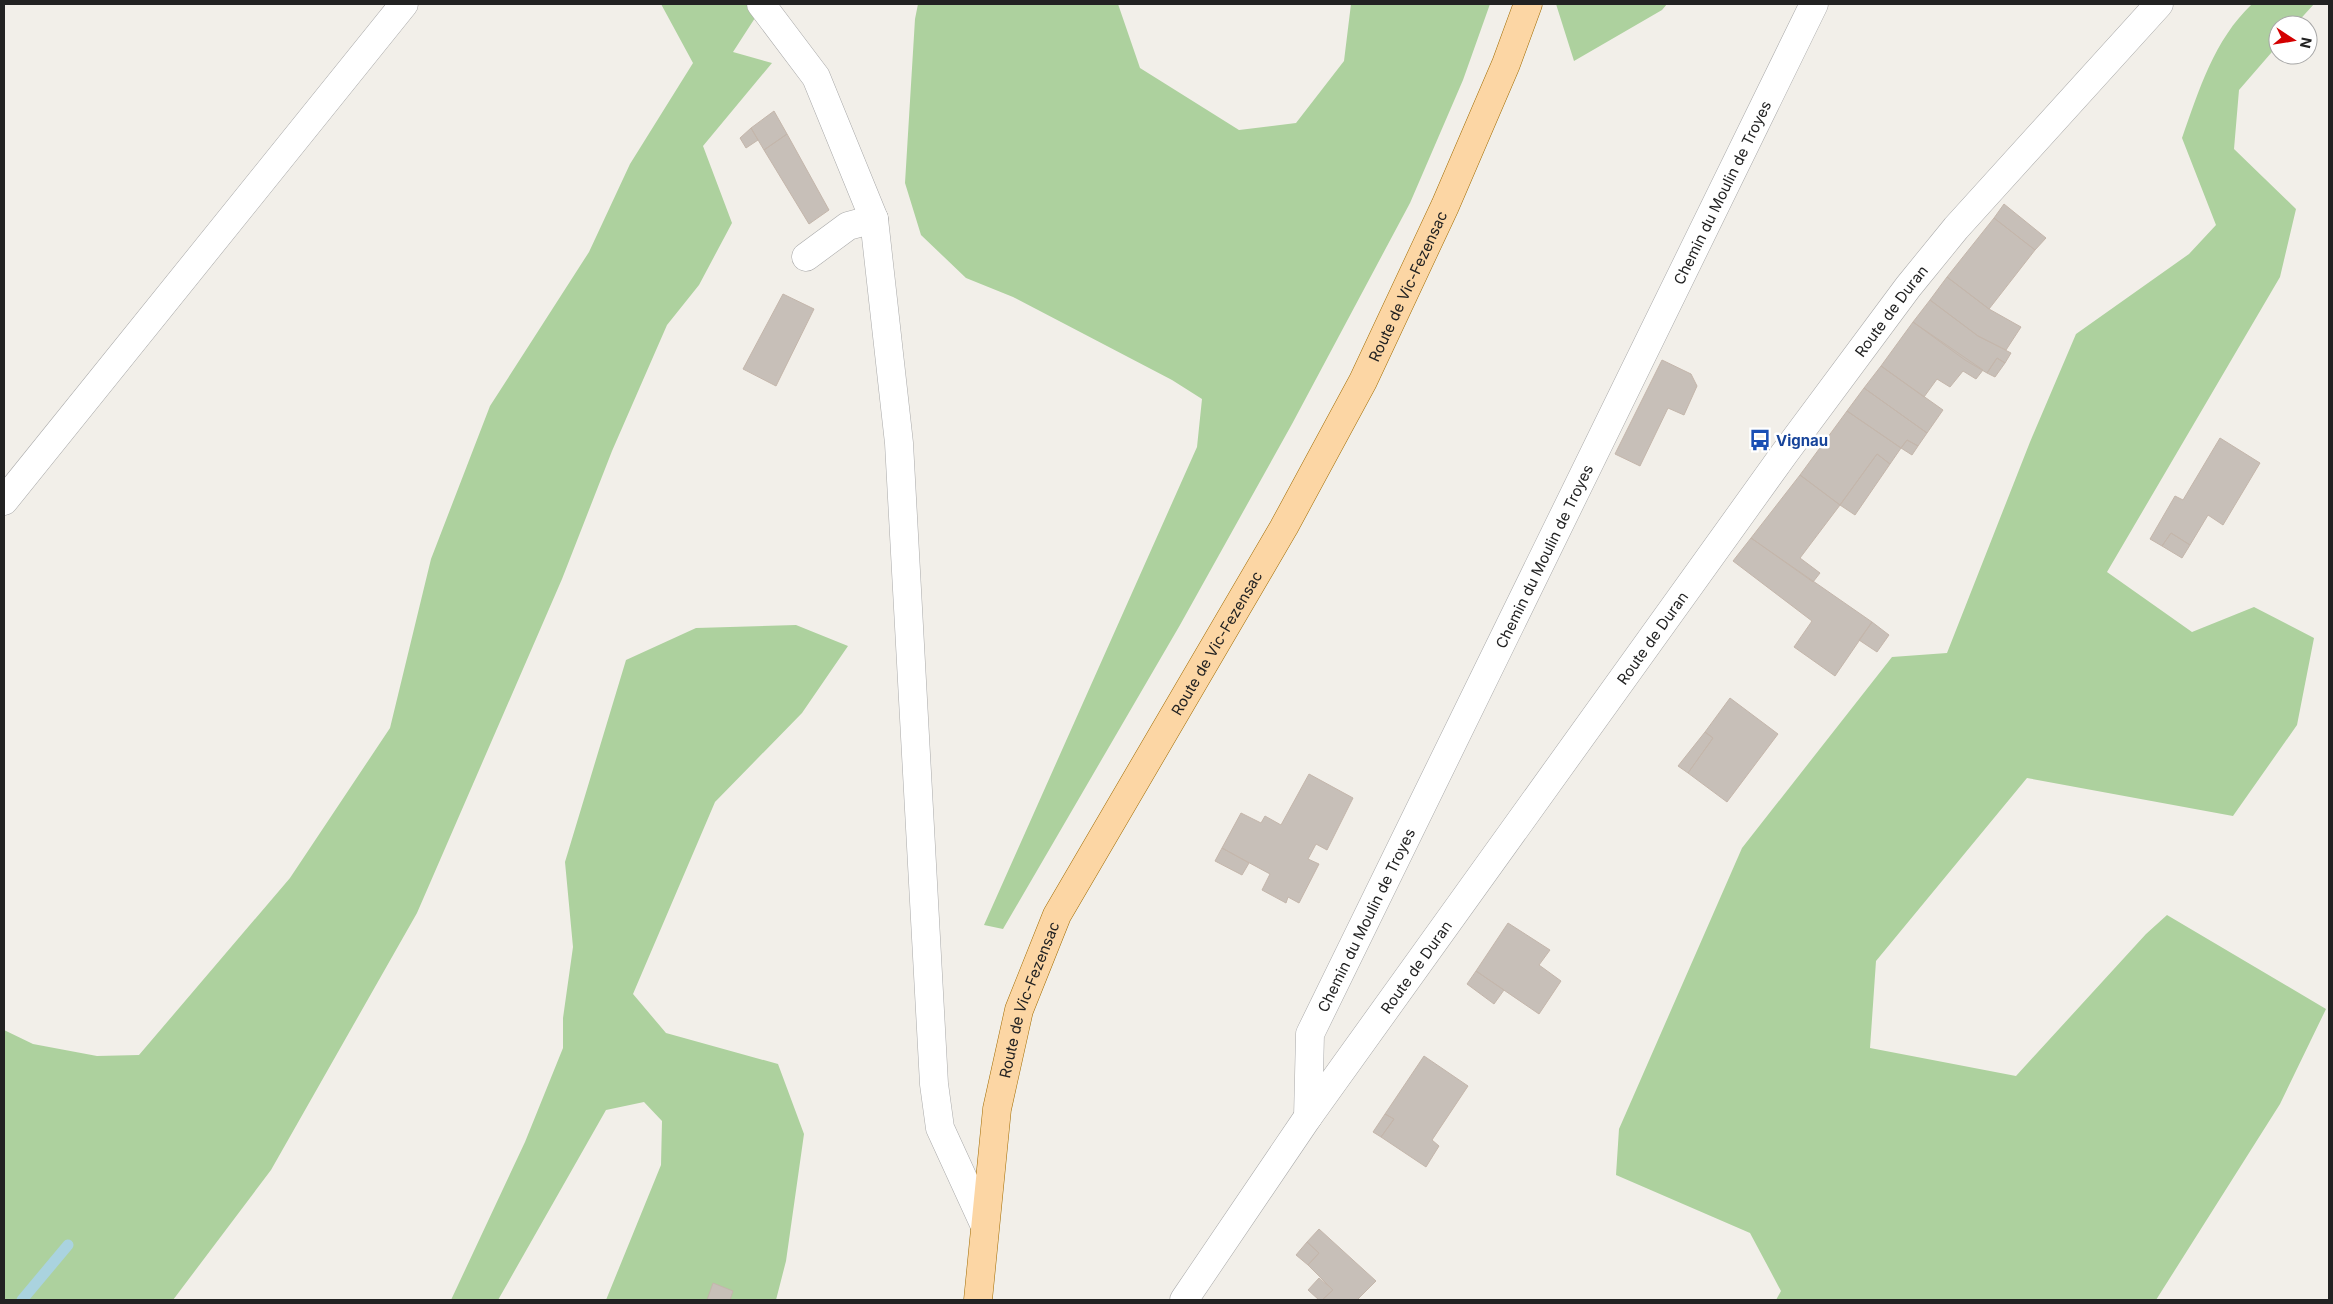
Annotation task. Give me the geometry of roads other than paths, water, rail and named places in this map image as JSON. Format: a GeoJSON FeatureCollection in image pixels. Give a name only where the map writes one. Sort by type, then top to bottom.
{"type":"FeatureCollection","features":[{"type":"Feature","properties":{"kind":"main road","name":"Route de Vic-Fezensac"},"geometry":{"type":"LineString","coordinates":[[978,1300],[984,1224],[998,1109],[1019,1010],[1057,915],[1279,535],[1363,381],[1445,206],[1506,64],[1528,4]]}},
{"type":"Feature","properties":{"kind":"street"},"geometry":{"type":"LineString","coordinates":[[4,500],[404,4]]}},
{"type":"Feature","properties":{"kind":"street"},"geometry":{"type":"LineString","coordinates":[[762,4],[816,77],[874,219],[899,443],[934,1084],[940,1128],[984,1224]]}},
{"type":"Feature","properties":{"kind":"street","name":"Chemin du Moulin de Troyes"},"geometry":{"type":"LineString","coordinates":[[1308,1117],[1310,1034],[1814,4]]}},
{"type":"Feature","properties":{"kind":"street","name":"Route de Duran"},"geometry":{"type":"LineString","coordinates":[[1184,1300],[1308,1117],[1778,462],[1908,287],[1956,228],[2159,4]]}},
{"type":"Feature","properties":{"kind":"street"},"geometry":{"type":"LineString","coordinates":[[806,257],[848,226],[874,219]]}},
{"type":"Feature","properties":{"kind":"waterway"},"geometry":{"type":"LineString","coordinates":[[22,1300],[68,1245]]}},
{"type":"Feature","properties":{"kind":"place","name":"Vignau"},"geometry":{"type":"Point","coordinates":[1760,440]}}]}
